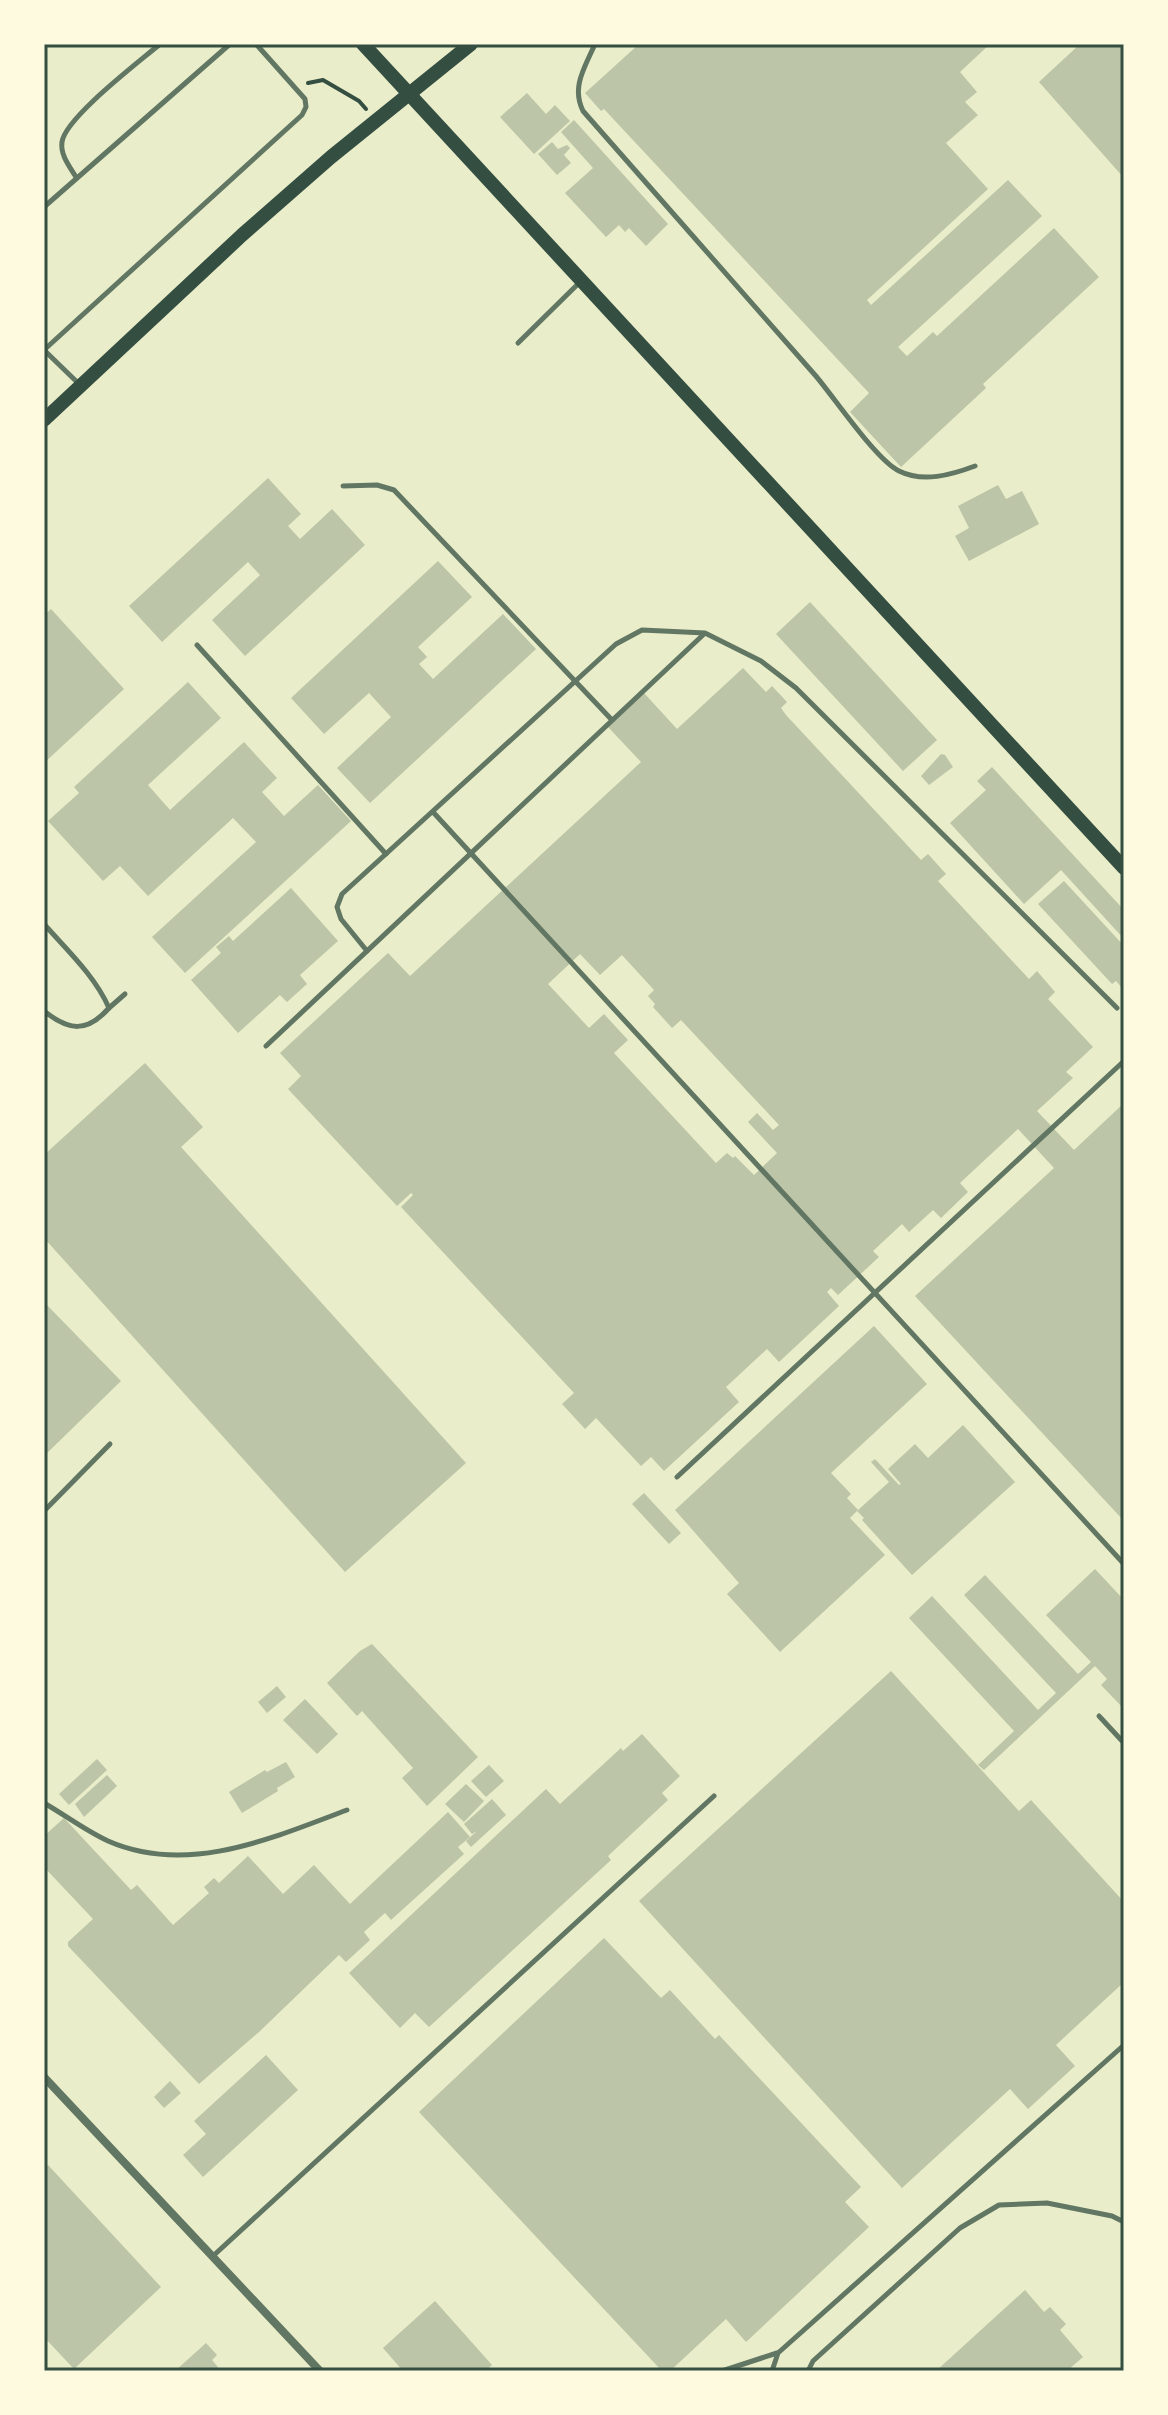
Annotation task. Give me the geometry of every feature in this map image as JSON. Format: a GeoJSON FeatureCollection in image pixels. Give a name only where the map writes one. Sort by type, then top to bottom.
{"type":"FeatureCollection","features":[{"type":"Feature","properties":{"kind":"main road"},"geometry":{"type":"LineString","coordinates":[[363,44],[1124,868]]}},
{"type":"Feature","properties":{"kind":"main road"},"geometry":{"type":"LineString","coordinates":[[44,420],[242,235],[376,120],[471,44]]}},
{"type":"Feature","properties":{"kind":"street"},"geometry":{"type":"LineString","coordinates":[[44,2077],[320,2371]]}},
{"type":"Feature","properties":{"kind":"lane"},"geometry":{"type":"LineString","coordinates":[[76,177],[63,155],[61,141],[76,117],[160,44]]}},
{"type":"Feature","properties":{"kind":"lane"},"geometry":{"type":"LineString","coordinates":[[44,207],[230,44]]}},
{"type":"Feature","properties":{"kind":"lane"},"geometry":{"type":"LineString","coordinates":[[81,386],[44,350],[302,115],[305,99],[256,44]]}},
{"type":"Feature","properties":{"kind":"lane"},"geometry":{"type":"LineString","coordinates":[[595,44],[576,87],[583,111],[818,378],[879,454],[896,470],[911,475],[946,476],[975,466]]}},
{"type":"Feature","properties":{"kind":"lane"},"geometry":{"type":"LineString","coordinates":[[518,343],[582,280]]}},
{"type":"Feature","properties":{"kind":"lane"},"geometry":{"type":"LineString","coordinates":[[343,486],[377,485],[394,490],[612,720]]}},
{"type":"Feature","properties":{"kind":"lane"},"geometry":{"type":"LineString","coordinates":[[367,951],[341,919],[337,907],[342,894],[616,644],[642,630],[705,633],[761,661],[796,688],[1117,1008]]}},
{"type":"Feature","properties":{"kind":"lane"},"geometry":{"type":"LineString","coordinates":[[266,1046],[705,633]]}},
{"type":"Feature","properties":{"kind":"lane"},"geometry":{"type":"LineString","coordinates":[[197,645],[386,854]]}},
{"type":"Feature","properties":{"kind":"lane"},"geometry":{"type":"LineString","coordinates":[[433,812],[1124,1564]]}},
{"type":"Feature","properties":{"kind":"lane"},"geometry":{"type":"LineString","coordinates":[[44,924],[84,969],[109,1008]]}},
{"type":"Feature","properties":{"kind":"lane"},"geometry":{"type":"LineString","coordinates":[[44,1011],[66,1025],[80,1028],[97,1022],[125,994]]}},
{"type":"Feature","properties":{"kind":"lane"},"geometry":{"type":"LineString","coordinates":[[677,1477],[1124,1061]]}},
{"type":"Feature","properties":{"kind":"lane"},"geometry":{"type":"LineString","coordinates":[[44,1511],[110,1444]]}},
{"type":"Feature","properties":{"kind":"lane"},"geometry":{"type":"LineString","coordinates":[[1099,1716],[1124,1743]]}},
{"type":"Feature","properties":{"kind":"lane"},"geometry":{"type":"LineString","coordinates":[[212,2257],[714,1796]]}},
{"type":"Feature","properties":{"kind":"lane"},"geometry":{"type":"LineString","coordinates":[[44,1803],[107,1841],[142,1852],[198,1856],[261,1843],[347,1810]]}},
{"type":"Feature","properties":{"kind":"lane"},"geometry":{"type":"LineString","coordinates":[[722,2371],[778,2353],[1124,2045]]}},
{"type":"Feature","properties":{"kind":"lane"},"geometry":{"type":"LineString","coordinates":[[808,2371],[813,2361],[960,2228],[999,2205],[1047,2203],[1112,2216],[1124,2222]]}},
{"type":"Feature","properties":{"kind":"lane"},"geometry":{"type":"LineString","coordinates":[[772,2371],[778,2353]]}},
{"type":"Feature","properties":{"kind":"path"},"geometry":{"type":"LineString","coordinates":[[294,86],[323,80],[359,101],[376,120]]}},
{"type":"Feature","properties":{"kind":"building"},"geometry":{"type":"Polygon","coordinates":[[[639,44],[990,44],[960,72],[977,92],[965,102],[978,115],[946,143],[988,189],[867,300],[871,305],[1008,180],[1042,216],[898,347],[907,356],[933,332],[937,336],[1054,228],[1099,277],[983,384],[986,388],[901,467],[850,412],[869,393],[604,109],[601,111],[585,93],[639,44]]]}},
{"type":"Feature","properties":{"kind":"building"},"geometry":{"type":"Polygon","coordinates":[[[1080,44],[1124,44],[1124,178],[1039,82],[1080,44]]]}},
{"type":"Feature","properties":{"kind":"building"},"geometry":{"type":"Polygon","coordinates":[[[527,93],[546,114],[555,105],[570,121],[534,154],[500,117],[527,93]]]}},
{"type":"Feature","properties":{"kind":"building"},"geometry":{"type":"Polygon","coordinates":[[[574,120],[668,224],[646,246],[629,228],[625,232],[619,225],[606,237],[565,193],[593,168],[561,132],[574,120]]]}},
{"type":"Feature","properties":{"kind":"building"},"geometry":{"type":"Polygon","coordinates":[[[552,142],[558,149],[567,145],[570,148],[564,155],[571,163],[557,175],[538,154],[552,142]]]}},
{"type":"Feature","properties":{"kind":"building"},"geometry":{"type":"Polygon","coordinates":[[[268,478],[301,514],[288,526],[300,539],[332,509],[365,545],[245,656],[212,620],[260,575],[248,562],[162,642],[129,606],[268,478]]]}},
{"type":"Feature","properties":{"kind":"building"},"geometry":{"type":"Polygon","coordinates":[[[998,485],[1006,499],[1022,491],[1039,524],[969,561],[955,536],[969,528],[958,506],[998,485]]]}},
{"type":"Feature","properties":{"kind":"building"},"geometry":{"type":"Polygon","coordinates":[[[438,561],[472,597],[418,647],[427,657],[419,664],[433,679],[503,614],[536,649],[370,803],[337,768],[391,717],[369,693],[324,734],[291,698],[438,561]]]}},
{"type":"Feature","properties":{"kind":"building"},"geometry":{"type":"Polygon","coordinates":[[[810,602],[937,740],[903,771],[776,634],[810,602]]]}},
{"type":"Feature","properties":{"kind":"building"},"geometry":{"type":"Polygon","coordinates":[[[51,609],[124,689],[44,763],[44,615],[51,609]]]}},
{"type":"Feature","properties":{"kind":"building"},"geometry":{"type":"Polygon","coordinates":[[[743,668],[766,692],[772,686],[787,702],[781,708],[786,715],[921,860],[928,854],[946,874],[938,881],[1029,979],[1037,971],[1055,992],[1048,999],[1093,1047],[1066,1072],[1073,1078],[1037,1111],[1074,1150],[1124,1103],[1124,1521],[915,1296],[1054,1168],[1018,1129],[960,1183],[968,1192],[941,1218],[933,1210],[909,1232],[902,1224],[873,1251],[879,1257],[838,1295],[831,1288],[827,1292],[839,1306],[779,1362],[767,1349],[726,1387],[739,1402],[664,1471],[651,1457],[641,1466],[596,1418],[585,1429],[562,1404],[574,1393],[401,1207],[413,1195],[411,1193],[397,1206],[288,1089],[301,1076],[280,1053],[388,953],[410,976],[641,762],[608,727],[644,693],[677,729],[743,668]],[[580,954],[548,984],[589,1028],[604,1014],[628,1040],[614,1053],[716,1163],[727,1153],[733,1158],[735,1156],[754,1175],[777,1153],[748,1122],[757,1113],[773,1130],[779,1125],[681,1020],[672,1028],[653,1007],[655,1004],[648,996],[654,990],[622,955],[600,975],[580,954]]]}},
{"type":"Feature","properties":{"kind":"building"},"geometry":{"type":"Polygon","coordinates":[[[188,682],[221,718],[148,785],[170,810],[244,742],[277,778],[262,792],[284,816],[318,785],[351,821],[185,973],[152,937],[256,842],[233,818],[148,896],[120,866],[103,881],[48,821],[79,793],[74,787],[188,682]]]}},
{"type":"Feature","properties":{"kind":"building"},"geometry":{"type":"Polygon","coordinates":[[[941,754],[953,767],[929,785],[921,776],[941,754]]]}},
{"type":"Feature","properties":{"kind":"building"},"geometry":{"type":"Polygon","coordinates":[[[992,767],[1124,910],[1124,939],[1061,870],[1024,904],[950,823],[986,790],[977,781],[992,767]]]}},
{"type":"Feature","properties":{"kind":"building"},"geometry":{"type":"Polygon","coordinates":[[[1064,881],[1124,946],[1124,990],[1116,981],[1112,984],[1038,904],[1064,881]]]}},
{"type":"Feature","properties":{"kind":"building"},"geometry":{"type":"Polygon","coordinates":[[[291,888],[338,941],[300,975],[307,984],[287,1002],[280,995],[238,1033],[191,980],[221,953],[216,947],[229,936],[233,941],[291,888]]]}},
{"type":"Feature","properties":{"kind":"building"},"geometry":{"type":"Polygon","coordinates":[[[145,1063],[203,1127],[181,1147],[466,1463],[345,1572],[44,1238],[44,1155],[145,1063]]]}},
{"type":"Feature","properties":{"kind":"building"},"geometry":{"type":"Polygon","coordinates":[[[44,1302],[121,1381],[44,1456],[44,1302]]]}},
{"type":"Feature","properties":{"kind":"building"},"geometry":{"type":"Polygon","coordinates":[[[874,1326],[927,1384],[831,1473],[851,1494],[847,1498],[858,1510],[850,1518],[885,1555],[780,1652],[727,1594],[739,1583],[675,1510],[874,1326]]]}},
{"type":"Feature","properties":{"kind":"building"},"geometry":{"type":"Polygon","coordinates":[[[963,1425],[1015,1482],[912,1575],[857,1511],[889,1482],[871,1462],[875,1459],[899,1485],[888,1469],[915,1444],[928,1458],[963,1425]]]}},
{"type":"Feature","properties":{"kind":"building"},"geometry":{"type":"Polygon","coordinates":[[[644,1493],[681,1533],[669,1544],[632,1504],[644,1493]]]}},
{"type":"Feature","properties":{"kind":"building"},"geometry":{"type":"Polygon","coordinates":[[[1095,1569],[1124,1600],[1124,1709],[1101,1685],[1107,1679],[1095,1666],[984,1770],[978,1765],[1014,1731],[909,1618],[932,1596],[1038,1710],[1056,1693],[964,1595],[985,1575],[1078,1674],[1091,1662],[1046,1615],[1095,1569]]]}},
{"type":"Feature","properties":{"kind":"building"},"geometry":{"type":"Polygon","coordinates":[[[372,1644],[478,1757],[427,1806],[402,1778],[413,1768],[362,1711],[357,1716],[327,1683],[360,1651],[372,1644]]]}},
{"type":"Feature","properties":{"kind":"building"},"geometry":{"type":"Polygon","coordinates":[[[891,1671],[1019,1811],[1031,1800],[1124,1902],[1124,1982],[1056,2045],[1075,2066],[1028,2109],[1010,2089],[902,2188],[639,1901],[891,1671]]]}},
{"type":"Feature","properties":{"kind":"building"},"geometry":{"type":"Polygon","coordinates":[[[277,1686],[286,1697],[267,1713],[258,1702],[277,1686]]]}},
{"type":"Feature","properties":{"kind":"building"},"geometry":{"type":"Polygon","coordinates":[[[305,1699],[338,1734],[317,1754],[283,1720],[305,1699]]]}},
{"type":"Feature","properties":{"kind":"building"},"geometry":{"type":"Polygon","coordinates":[[[642,1734],[680,1776],[662,1793],[668,1800],[608,1856],[611,1860],[429,2027],[415,2013],[400,2028],[349,1973],[546,1789],[560,1804],[621,1748],[623,1751],[642,1734]]]}},
{"type":"Feature","properties":{"kind":"building"},"geometry":{"type":"Polygon","coordinates":[[[97,1759],[107,1770],[69,1805],[59,1794],[97,1759]]]}},
{"type":"Feature","properties":{"kind":"building"},"geometry":{"type":"Polygon","coordinates":[[[286,1762],[295,1777],[242,1813],[229,1792],[265,1770],[267,1772],[286,1762]]]}},
{"type":"Feature","properties":{"kind":"building"},"geometry":{"type":"Polygon","coordinates":[[[489,1765],[504,1781],[486,1797],[471,1781],[489,1765]]]}},
{"type":"Feature","properties":{"kind":"building"},"geometry":{"type":"Polygon","coordinates":[[[107,1775],[117,1786],[84,1817],[75,1804],[107,1775]]]}},
{"type":"Feature","properties":{"kind":"building"},"geometry":{"type":"Polygon","coordinates":[[[466,1784],[484,1801],[464,1822],[445,1804],[466,1784]]]}},
{"type":"Feature","properties":{"kind":"building"},"geometry":{"type":"Polygon","coordinates":[[[492,1799],[506,1815],[471,1847],[466,1841],[477,1831],[472,1834],[464,1824],[492,1799]]]}},
{"type":"Feature","properties":{"kind":"building"},"geometry":{"type":"Polygon","coordinates":[[[448,1812],[470,1837],[458,1847],[464,1854],[391,1920],[385,1913],[364,1932],[370,1940],[346,1962],[339,1955],[259,2032],[199,2084],[68,1946],[68,1942],[93,1919],[44,1867],[44,1836],[64,1818],[131,1890],[137,1885],[173,1925],[209,1893],[204,1887],[214,1878],[219,1883],[248,1856],[283,1894],[314,1865],[350,1904],[448,1812]]]}},
{"type":"Feature","properties":{"kind":"building"},"geometry":{"type":"Polygon","coordinates":[[[604,1938],[661,1998],[670,1990],[715,2039],[719,2035],[861,2187],[845,2202],[869,2227],[746,2342],[726,2319],[670,2371],[662,2371],[419,2112],[604,1938]]]}},
{"type":"Feature","properties":{"kind":"building"},"geometry":{"type":"Polygon","coordinates":[[[266,2055],[298,2090],[203,2177],[183,2155],[206,2134],[194,2121],[266,2055]]]}},
{"type":"Feature","properties":{"kind":"building"},"geometry":{"type":"Polygon","coordinates":[[[170,2081],[181,2093],[164,2108],[154,2097],[170,2081]]]}},
{"type":"Feature","properties":{"kind":"building"},"geometry":{"type":"Polygon","coordinates":[[[48,2165],[161,2287],[74,2369],[44,2337],[44,2169],[48,2165]]]}},
{"type":"Feature","properties":{"kind":"building"},"geometry":{"type":"Polygon","coordinates":[[[1025,2290],[1044,2312],[1050,2307],[1066,2324],[1060,2330],[1083,2357],[1067,2371],[936,2371],[1025,2290]]]}},
{"type":"Feature","properties":{"kind":"building"},"geometry":{"type":"Polygon","coordinates":[[[435,2301],[492,2365],[485,2371],[403,2371],[383,2348],[435,2301]]]}},
{"type":"Feature","properties":{"kind":"building"},"geometry":{"type":"Polygon","coordinates":[[[206,2343],[217,2355],[212,2360],[221,2371],[175,2371],[206,2343]]]}}]}
